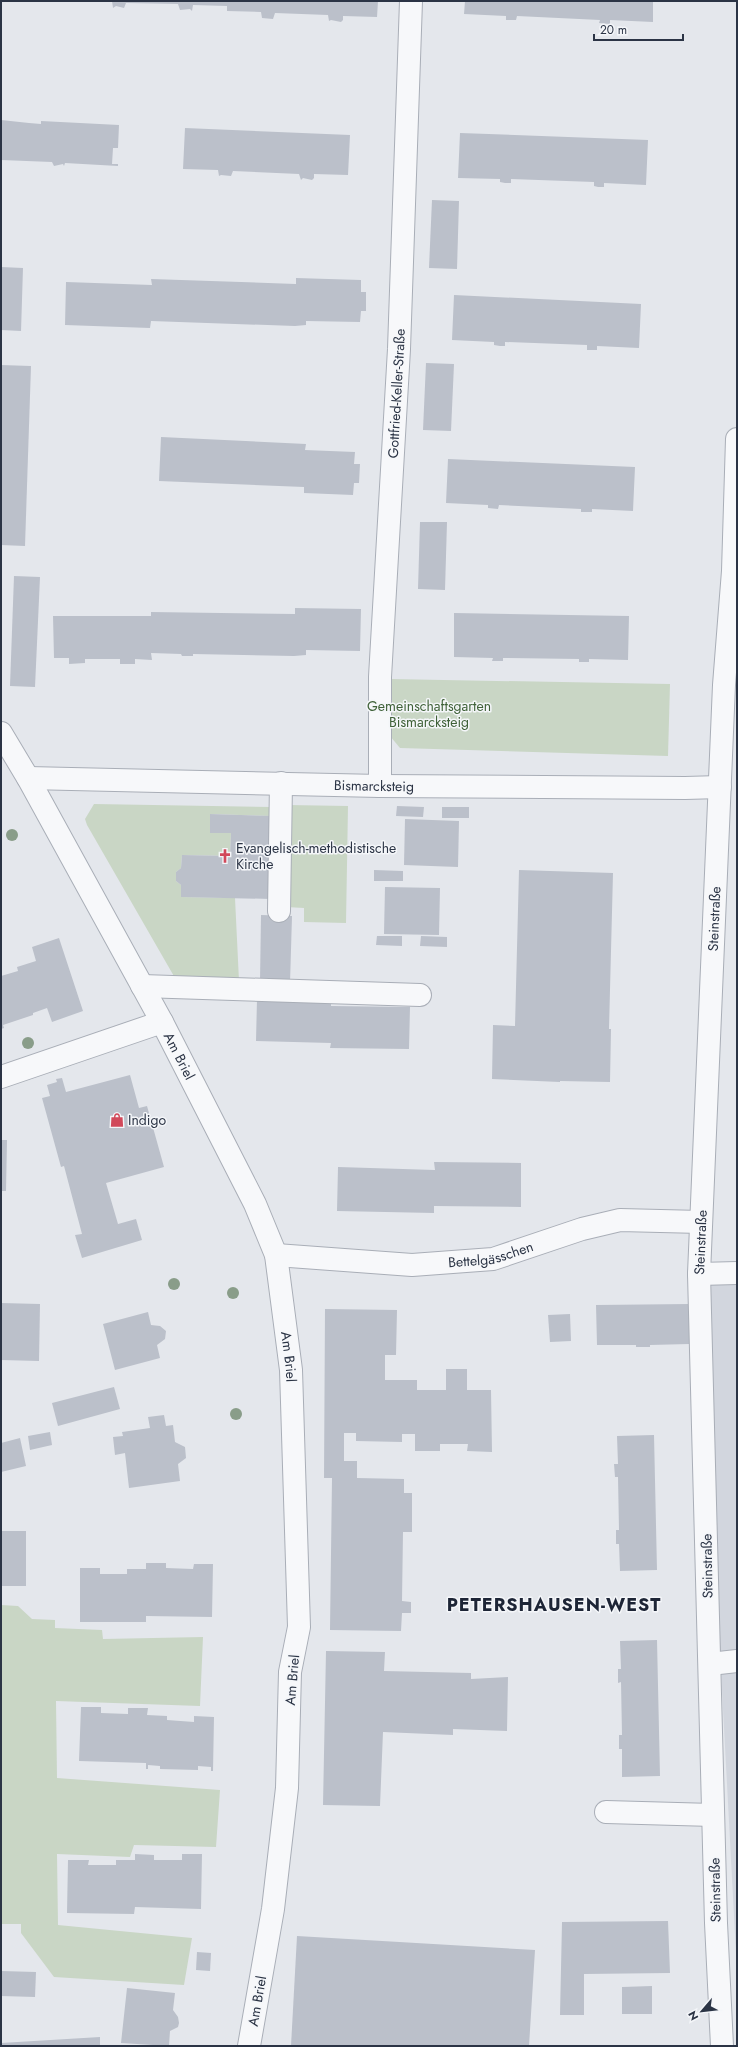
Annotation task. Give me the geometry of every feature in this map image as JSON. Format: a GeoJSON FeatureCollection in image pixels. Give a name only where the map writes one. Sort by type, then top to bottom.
{"type":"FeatureCollection","features":[{"type":"Feature","properties":{"kind":"street","name":"Gottfried-Keller-Straße"},"geometry":{"type":"LineString","coordinates":[[380,786],[380,677],[399,349],[411,1]]}},
{"type":"Feature","properties":{"kind":"street","name":"Steinstraße"},"geometry":{"type":"LineString","coordinates":[[722,2046],[716,1923],[699,1274],[724,685],[733,571],[737,439]]}},
{"type":"Feature","properties":{"kind":"street","name":"Am Briel"},"geometry":{"type":"LineString","coordinates":[[1,733],[28,778],[162,1022],[255,1204],[276,1255],[291,1370],[299,1627],[290,1672],[286,1795],[273,1909],[249,2046]]}},
{"type":"Feature","properties":{"kind":"street","name":"Bismarcksteig"},"geometry":{"type":"LineString","coordinates":[[28,778],[380,786],[720,787]]}},
{"type":"Feature","properties":{"kind":"street"},"geometry":{"type":"LineString","coordinates":[[279,912],[281,783]]}},
{"type":"Feature","properties":{"kind":"street"},"geometry":{"type":"LineString","coordinates":[[142,986],[420,995]]}},
{"type":"Feature","properties":{"kind":"street"},"geometry":{"type":"LineString","coordinates":[[1,1077],[162,1022]]}},
{"type":"Feature","properties":{"kind":"street","name":"Bettelgässchen"},"geometry":{"type":"LineString","coordinates":[[276,1255],[412,1265],[486,1260],[582,1229],[620,1220],[701,1222]]}},
{"type":"Feature","properties":{"kind":"street"},"geometry":{"type":"LineString","coordinates":[[699,1274],[737,1273]]}},
{"type":"Feature","properties":{"kind":"street"},"geometry":{"type":"LineString","coordinates":[[710,1664],[737,1661]]}},
{"type":"Feature","properties":{"kind":"street"},"geometry":{"type":"LineString","coordinates":[[606,1812],[713,1815]]}},
{"type":"Feature","properties":{"kind":"shaded area"},"geometry":{"type":"Polygon","coordinates":[[[737,1283],[737,1972],[718,1615],[710,1284],[737,1283]]]}},
{"type":"Feature","properties":{"kind":"green space","name":"Gemeinschaftsgarten Bismarcksteig"},"geometry":{"type":"Polygon","coordinates":[[[390,679],[670,684],[668,756],[400,748],[390,736],[390,679]]]}},
{"type":"Feature","properties":{"kind":"green space"},"geometry":{"type":"Polygon","coordinates":[[[94,804],[272,807],[272,816],[211,814],[210,833],[231,833],[230,856],[182,855],[181,868],[176,872],[176,881],[181,885],[181,897],[235,898],[239,981],[175,978],[87,825],[85,819],[94,804]]]}},
{"type":"Feature","properties":{"kind":"green space"},"geometry":{"type":"Polygon","coordinates":[[[288,805],[348,806],[346,923],[304,922],[304,908],[286,907],[288,805]]]}},
{"type":"Feature","properties":{"kind":"green space"},"geometry":{"type":"Polygon","coordinates":[[[1,1605],[18,1606],[32,1619],[55,1620],[55,1628],[102,1630],[103,1639],[203,1637],[200,1706],[56,1701],[57,1778],[220,1790],[216,1847],[134,1845],[130,1857],[57,1854],[58,1925],[192,1938],[184,1985],[54,1977],[21,1933],[21,1924],[1,1924],[1,1605]]]}},
{"type":"Feature","properties":{"kind":"building"},"geometry":{"type":"Polygon","coordinates":[[[112,1],[378,1],[377,17],[343,16],[343,20],[341,22],[329,21],[328,15],[275,13],[273,19],[262,18],[261,12],[227,11],[227,6],[193,5],[192,11],[190,9],[180,10],[178,4],[126,3],[124,8],[116,6],[113,8],[112,1]]]}},
{"type":"Feature","properties":{"kind":"building"},"geometry":{"type":"Polygon","coordinates":[[[465,1],[653,1],[653,22],[610,20],[610,24],[599,23],[600,20],[517,16],[516,20],[506,20],[506,16],[464,14],[465,1]]]}},
{"type":"Feature","properties":{"kind":"building"},"geometry":{"type":"Polygon","coordinates":[[[1,120],[41,124],[41,121],[119,125],[118,148],[113,148],[112,164],[118,164],[118,166],[65,163],[64,166],[63,164],[54,166],[52,162],[1,160],[1,120]]]}},
{"type":"Feature","properties":{"kind":"building"},"geometry":{"type":"Polygon","coordinates":[[[185,128],[350,135],[348,175],[314,174],[314,178],[312,180],[303,178],[301,180],[299,174],[233,171],[231,176],[219,176],[218,170],[183,169],[185,128]]]}},
{"type":"Feature","properties":{"kind":"building"},"geometry":{"type":"Polygon","coordinates":[[[460,133],[648,140],[646,185],[604,183],[604,187],[598,187],[594,186],[594,182],[511,179],[511,183],[505,183],[500,182],[500,179],[458,178],[460,133]]]}},
{"type":"Feature","properties":{"kind":"building"},"geometry":{"type":"Polygon","coordinates":[[[432,200],[459,201],[457,269],[429,268],[432,200]]]}},
{"type":"Feature","properties":{"kind":"building"},"geometry":{"type":"Polygon","coordinates":[[[1,267],[23,268],[21,331],[1,330],[1,267]]]}},
{"type":"Feature","properties":{"kind":"building"},"geometry":{"type":"Polygon","coordinates":[[[296,278],[361,280],[361,292],[366,292],[366,311],[361,311],[360,322],[306,321],[306,325],[295,326],[151,321],[150,328],[65,325],[66,282],[152,285],[151,279],[296,284],[296,278]]]}},
{"type":"Feature","properties":{"kind":"building"},"geometry":{"type":"Polygon","coordinates":[[[454,295],[641,304],[639,348],[597,346],[597,350],[587,350],[587,345],[505,342],[505,346],[500,346],[494,345],[494,342],[452,340],[454,295]]]}},
{"type":"Feature","properties":{"kind":"building"},"geometry":{"type":"Polygon","coordinates":[[[426,363],[454,364],[451,431],[423,430],[426,363]]]}},
{"type":"Feature","properties":{"kind":"building"},"geometry":{"type":"Polygon","coordinates":[[[1,365],[31,366],[25,546],[1,545],[1,365]]]}},
{"type":"Feature","properties":{"kind":"building"},"geometry":{"type":"Polygon","coordinates":[[[161,437],[306,444],[305,450],[355,452],[354,464],[360,464],[359,483],[354,483],[353,495],[304,493],[304,487],[159,481],[161,437]]]}},
{"type":"Feature","properties":{"kind":"building"},"geometry":{"type":"Polygon","coordinates":[[[448,459],[635,467],[633,511],[592,509],[592,512],[581,512],[581,509],[499,505],[498,509],[488,508],[488,505],[446,503],[448,459]]]}},
{"type":"Feature","properties":{"kind":"building"},"geometry":{"type":"Polygon","coordinates":[[[420,522],[447,522],[445,590],[418,589],[420,522]]]}},
{"type":"Feature","properties":{"kind":"building"},"geometry":{"type":"Polygon","coordinates":[[[14,576],[40,577],[35,687],[10,686],[14,576]]]}},
{"type":"Feature","properties":{"kind":"building"},"geometry":{"type":"Polygon","coordinates":[[[295,608],[361,609],[360,651],[306,650],[306,655],[294,656],[193,654],[193,656],[182,656],[181,654],[151,653],[152,660],[135,659],[135,664],[120,664],[120,659],[85,659],[85,663],[69,664],[69,658],[54,658],[53,616],[151,616],[151,612],[295,614],[295,608]]]}},
{"type":"Feature","properties":{"kind":"building"},"geometry":{"type":"Polygon","coordinates":[[[454,613],[629,616],[628,660],[589,659],[589,662],[579,662],[579,659],[503,658],[503,661],[492,661],[493,658],[454,657],[454,613]]]}},
{"type":"Feature","properties":{"kind":"building"},"geometry":{"type":"Polygon","coordinates":[[[397,806],[424,807],[423,817],[396,816],[397,806]]]}},
{"type":"Feature","properties":{"kind":"building"},"geometry":{"type":"Polygon","coordinates":[[[442,807],[469,807],[469,818],[442,818],[442,807]]]}},
{"type":"Feature","properties":{"kind":"building","name":"Evangelisch-methodistische Kirche"},"geometry":{"type":"Polygon","coordinates":[[[210,814],[274,816],[271,899],[181,897],[181,885],[176,881],[176,872],[181,868],[182,855],[230,856],[231,833],[210,833],[210,814]]]}},
{"type":"Feature","properties":{"kind":"building"},"geometry":{"type":"Polygon","coordinates":[[[405,819],[459,821],[458,867],[404,865],[405,819]]]}},
{"type":"Feature","properties":{"kind":"building"},"geometry":{"type":"Polygon","coordinates":[[[374,870],[403,871],[403,881],[374,881],[374,870]]]}},
{"type":"Feature","properties":{"kind":"building"},"geometry":{"type":"Polygon","coordinates":[[[519,870],[613,873],[609,1029],[611,1029],[610,1082],[560,1082],[492,1079],[493,1025],[515,1026],[519,870]]]}},
{"type":"Feature","properties":{"kind":"building"},"geometry":{"type":"Polygon","coordinates":[[[385,887],[440,888],[439,935],[384,934],[385,887]]]}},
{"type":"Feature","properties":{"kind":"building"},"geometry":{"type":"Polygon","coordinates":[[[261,915],[292,916],[290,983],[260,982],[261,915]]]}},
{"type":"Feature","properties":{"kind":"building"},"geometry":{"type":"Polygon","coordinates":[[[377,936],[402,936],[402,946],[376,945],[377,936]]]}},
{"type":"Feature","properties":{"kind":"building"},"geometry":{"type":"Polygon","coordinates":[[[421,936],[447,937],[447,947],[420,946],[421,936]]]}},
{"type":"Feature","properties":{"kind":"building"},"geometry":{"type":"Polygon","coordinates":[[[59,938],[83,1011],[52,1022],[47,1008],[33,1013],[33,1015],[3,1025],[4,1028],[1,1029],[1,976],[18,971],[17,967],[36,961],[32,947],[59,938]]]}},
{"type":"Feature","properties":{"kind":"building"},"geometry":{"type":"Polygon","coordinates":[[[257,999],[331,1001],[331,1006],[410,1007],[409,1049],[330,1048],[331,1043],[256,1041],[257,999]]]}},
{"type":"Feature","properties":{"kind":"building"},"geometry":{"type":"Polygon","coordinates":[[[130,1075],[139,1108],[147,1106],[164,1167],[106,1183],[118,1224],[136,1219],[142,1240],[82,1258],[75,1235],[82,1234],[64,1166],[61,1167],[42,1098],[50,1096],[47,1085],[57,1082],[56,1079],[62,1078],[66,1092],[130,1075]]]}},
{"type":"Feature","properties":{"kind":"building"},"geometry":{"type":"Polygon","coordinates":[[[1,1140],[7,1140],[6,1191],[1,1191],[1,1140]]]}},
{"type":"Feature","properties":{"kind":"building"},"geometry":{"type":"Polygon","coordinates":[[[434,1162],[521,1163],[521,1207],[434,1206],[434,1213],[337,1211],[338,1167],[435,1170],[434,1162]]]}},
{"type":"Feature","properties":{"kind":"building"},"geometry":{"type":"Polygon","coordinates":[[[1,1303],[40,1304],[39,1361],[1,1360],[1,1303]]]}},
{"type":"Feature","properties":{"kind":"building"},"geometry":{"type":"Polygon","coordinates":[[[689,1304],[689,1344],[650,1345],[650,1347],[636,1347],[636,1345],[597,1345],[596,1305],[689,1304]]]}},
{"type":"Feature","properties":{"kind":"building"},"geometry":{"type":"Polygon","coordinates":[[[325,1309],[397,1310],[396,1355],[385,1355],[385,1380],[417,1380],[417,1390],[446,1390],[446,1369],[467,1369],[467,1390],[491,1390],[492,1452],[467,1451],[468,1444],[440,1444],[440,1451],[415,1451],[415,1434],[402,1434],[402,1442],[356,1441],[356,1433],[344,1433],[344,1461],[357,1461],[357,1478],[404,1479],[404,1493],[412,1493],[412,1532],[403,1532],[402,1601],[411,1602],[411,1613],[402,1613],[401,1631],[330,1630],[332,1478],[324,1478],[325,1309]]]}},
{"type":"Feature","properties":{"kind":"building"},"geometry":{"type":"Polygon","coordinates":[[[148,1312],[151,1325],[160,1326],[166,1331],[165,1339],[157,1345],[160,1358],[115,1370],[103,1324],[148,1312]]]}},
{"type":"Feature","properties":{"kind":"building"},"geometry":{"type":"Polygon","coordinates":[[[570,1314],[571,1341],[550,1342],[548,1315],[570,1314]]]}},
{"type":"Feature","properties":{"kind":"building"},"geometry":{"type":"Polygon","coordinates":[[[114,1387],[120,1409],[58,1426],[52,1403],[114,1387]]]}},
{"type":"Feature","properties":{"kind":"building"},"geometry":{"type":"Polygon","coordinates":[[[164,1415],[166,1426],[173,1425],[175,1442],[185,1447],[186,1458],[178,1464],[180,1481],[129,1488],[125,1453],[115,1455],[113,1437],[123,1436],[122,1432],[150,1428],[148,1417],[164,1415]]]}},
{"type":"Feature","properties":{"kind":"building"},"geometry":{"type":"Polygon","coordinates":[[[50,1432],[52,1445],[30,1450],[28,1436],[50,1432]]]}},
{"type":"Feature","properties":{"kind":"building"},"geometry":{"type":"Polygon","coordinates":[[[654,1435],[657,1570],[620,1571],[619,1544],[616,1544],[616,1530],[619,1530],[618,1477],[615,1477],[614,1464],[618,1464],[617,1436],[654,1435]]]}},
{"type":"Feature","properties":{"kind":"building"},"geometry":{"type":"Polygon","coordinates":[[[20,1438],[26,1466],[1,1472],[1,1443],[20,1438]]]}},
{"type":"Feature","properties":{"kind":"building"},"geometry":{"type":"Polygon","coordinates":[[[1,1531],[26,1531],[26,1586],[1,1586],[1,1531]]]}},
{"type":"Feature","properties":{"kind":"building"},"geometry":{"type":"Polygon","coordinates":[[[146,1563],[166,1563],[166,1568],[193,1569],[194,1564],[213,1564],[212,1617],[146,1616],[146,1622],[80,1622],[80,1568],[100,1568],[100,1574],[127,1574],[127,1569],[146,1569],[146,1563]]]}},
{"type":"Feature","properties":{"kind":"building"},"geometry":{"type":"Polygon","coordinates":[[[657,1640],[660,1776],[622,1777],[622,1749],[619,1749],[619,1735],[622,1735],[621,1682],[618,1683],[618,1669],[621,1669],[620,1641],[657,1640]]]}},
{"type":"Feature","properties":{"kind":"building"},"geometry":{"type":"Polygon","coordinates":[[[326,1651],[385,1652],[384,1671],[471,1673],[471,1679],[508,1677],[507,1731],[453,1729],[453,1735],[383,1732],[380,1806],[323,1805],[326,1651]]]}},
{"type":"Feature","properties":{"kind":"building"},"geometry":{"type":"Polygon","coordinates":[[[81,1707],[101,1707],[101,1713],[128,1714],[128,1708],[148,1708],[147,1715],[167,1716],[167,1720],[194,1722],[194,1716],[214,1717],[213,1771],[211,1771],[211,1767],[198,1766],[198,1770],[160,1769],[160,1766],[148,1765],[148,1769],[146,1769],[146,1763],[79,1761],[81,1707]]]}},
{"type":"Feature","properties":{"kind":"building"},"geometry":{"type":"Polygon","coordinates":[[[135,1854],[154,1855],[154,1860],[182,1860],[182,1854],[202,1854],[201,1909],[135,1907],[134,1914],[67,1913],[68,1860],[89,1860],[88,1865],[116,1865],[116,1860],[135,1860],[135,1854]]]}},
{"type":"Feature","properties":{"kind":"building"},"geometry":{"type":"Polygon","coordinates":[[[668,1921],[670,1973],[584,1974],[584,2015],[560,2015],[562,1922],[668,1921]]]}},
{"type":"Feature","properties":{"kind":"building"},"geometry":{"type":"Polygon","coordinates":[[[297,1936],[535,1950],[529,2046],[291,2046],[297,1936]]]}},
{"type":"Feature","properties":{"kind":"building"},"geometry":{"type":"Polygon","coordinates":[[[197,1952],[211,1953],[210,1971],[196,1970],[197,1952]]]}},
{"type":"Feature","properties":{"kind":"building"},"geometry":{"type":"Polygon","coordinates":[[[1,1971],[36,1972],[35,1997],[1,1996],[1,1971]]]}},
{"type":"Feature","properties":{"kind":"building"},"geometry":{"type":"Polygon","coordinates":[[[652,1986],[652,2014],[622,2014],[622,1987],[652,1986]]]}},
{"type":"Feature","properties":{"kind":"building"},"geometry":{"type":"Polygon","coordinates":[[[127,1988],[175,1993],[173,2010],[178,2017],[179,2023],[178,2027],[170,2031],[169,2046],[121,2043],[127,1988]]]}},
{"type":"Feature","properties":{"kind":"building"},"geometry":{"type":"Polygon","coordinates":[[[100,2037],[100,2046],[1,2046],[1,2043],[100,2037]]]}},
{"type":"Feature","properties":{"kind":"place","name":"Evangelisch-methodistische Kirche"},"geometry":{"type":"Point","coordinates":[225,856]}},
{"type":"Feature","properties":{"kind":"place","name":"Indigo"},"geometry":{"type":"Point","coordinates":[117,1120]}},
{"type":"Feature","properties":{"kind":"district","name":"PETERSHAUSEN-WEST"},"geometry":{"type":"Point","coordinates":[554,1605]}}]}
